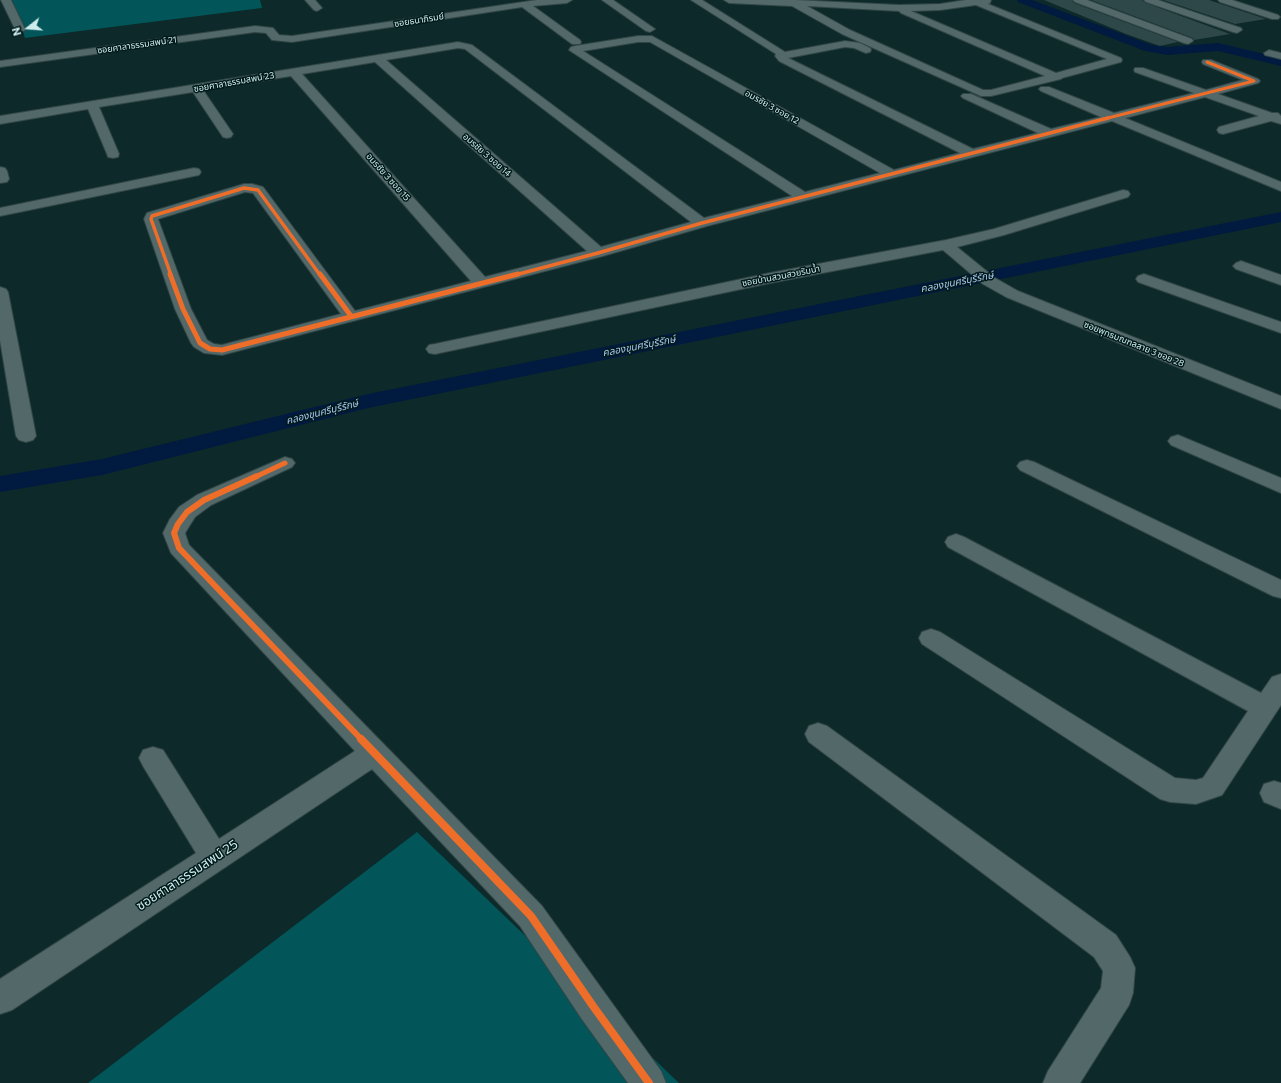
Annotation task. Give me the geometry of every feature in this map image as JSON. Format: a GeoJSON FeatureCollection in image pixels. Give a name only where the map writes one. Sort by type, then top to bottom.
{"type":"FeatureCollection","features":[{"type":"Feature","properties":{"kind":"street"},"geometry":{"type":"LineString","coordinates":[[310,0],[318,8]]}},
{"type":"Feature","properties":{"kind":"street","name":"ซอยธนาภิรมย์"},"geometry":{"type":"LineString","coordinates":[[272,34],[276,38],[292,39],[524,4],[566,0]]}},
{"type":"Feature","properties":{"kind":"street","name":"อมรชัย 3 ซอย 12"},"geometry":{"type":"LineString","coordinates":[[607,0],[651,34],[892,174]]}},
{"type":"Feature","properties":{"kind":"street"},"geometry":{"type":"LineString","coordinates":[[696,0],[780,52]]}},
{"type":"Feature","properties":{"kind":"street"},"geometry":{"type":"LineString","coordinates":[[729,0],[899,8],[940,7],[974,1],[994,0]]}},
{"type":"Feature","properties":{"kind":"street"},"geometry":{"type":"LineString","coordinates":[[880,0],[1057,77]]}},
{"type":"Feature","properties":{"kind":"street"},"geometry":{"type":"LineString","coordinates":[[1078,0],[1188,41]]}},
{"type":"Feature","properties":{"kind":"street"},"geometry":{"type":"LineString","coordinates":[[1149,0],[1238,30]]}},
{"type":"Feature","properties":{"kind":"street"},"geometry":{"type":"LineString","coordinates":[[1223,0],[1274,17]]}},
{"type":"Feature","properties":{"kind":"street"},"geometry":{"type":"LineString","coordinates":[[792,2],[846,32],[977,92],[991,93],[1057,77],[1117,60],[974,1]]}},
{"type":"Feature","properties":{"kind":"street"},"geometry":{"type":"LineString","coordinates":[[5,4],[20,29]]}},
{"type":"Feature","properties":{"kind":"street"},"geometry":{"type":"LineString","coordinates":[[524,4],[576,42]]}},
{"type":"Feature","properties":{"kind":"street","name":"ซอยศาลาธรรมสพน์ 21"},"geometry":{"type":"LineString","coordinates":[[0,64],[255,29],[268,30],[272,34]]}},
{"type":"Feature","properties":{"kind":"street"},"geometry":{"type":"LineString","coordinates":[[651,34],[638,38],[579,47],[574,50],[803,197]]}},
{"type":"Feature","properties":{"kind":"street","name":"ซอยศาลาธรรมสพน์ 23"},"geometry":{"type":"LineString","coordinates":[[0,120],[458,45],[468,47],[702,223]]}},
{"type":"Feature","properties":{"kind":"street"},"geometry":{"type":"LineString","coordinates":[[972,154],[780,56],[838,45],[856,45],[1049,133]]}},
{"type":"Feature","properties":{"kind":"street"},"geometry":{"type":"LineString","coordinates":[[1269,53],[1281,56]]}},
{"type":"Feature","properties":{"kind":"street","name":"อมรชัย 3 ซอย 14"},"geometry":{"type":"LineString","coordinates":[[377,58],[598,253]]}},
{"type":"Feature","properties":{"kind":"street"},"geometry":{"type":"LineString","coordinates":[[351,316],[258,190],[244,188],[152,216],[151,219],[183,309],[200,344],[210,349],[222,350],[598,253],[702,223],[1049,133],[1254,82],[1207,62]]}},
{"type":"Feature","properties":{"kind":"street"},"geometry":{"type":"LineString","coordinates":[[1139,70],[1278,117]]}},
{"type":"Feature","properties":{"kind":"street","name":"อมรชัย 3 ซอย 15"},"geometry":{"type":"LineString","coordinates":[[294,72],[482,282]]}},
{"type":"Feature","properties":{"kind":"street"},"geometry":{"type":"LineString","coordinates":[[196,88],[227,134]]}},
{"type":"Feature","properties":{"kind":"street"},"geometry":{"type":"LineString","coordinates":[[1045,89],[1281,187]]}},
{"type":"Feature","properties":{"kind":"street"},"geometry":{"type":"LineString","coordinates":[[92,105],[113,154]]}},
{"type":"Feature","properties":{"kind":"street"},"geometry":{"type":"LineString","coordinates":[[1223,130],[1278,117]]}},
{"type":"Feature","properties":{"kind":"street"},"geometry":{"type":"LineString","coordinates":[[0,212],[194,172]]}},
{"type":"Feature","properties":{"kind":"street","name":"ซอยบ้านสวนสวยริมน้ำ"},"geometry":{"type":"LineString","coordinates":[[435,349],[770,278],[946,245],[999,232],[1123,194]]}},
{"type":"Feature","properties":{"kind":"street","name":"ซอยพุทธมณฑลสาย 3 ซอย 28"},"geometry":{"type":"LineString","coordinates":[[946,245],[989,281],[1012,294],[1281,403]]}},
{"type":"Feature","properties":{"kind":"street"},"geometry":{"type":"LineString","coordinates":[[1241,266],[1281,280]]}},
{"type":"Feature","properties":{"kind":"street"},"geometry":{"type":"LineString","coordinates":[[1144,278],[1281,328]]}},
{"type":"Feature","properties":{"kind":"street"},"geometry":{"type":"LineString","coordinates":[[1,303],[26,436]]}},
{"type":"Feature","properties":{"kind":"street"},"geometry":{"type":"LineString","coordinates":[[1178,441],[1281,486]]}},
{"type":"Feature","properties":{"kind":"street"},"geometry":{"type":"LineString","coordinates":[[285,462],[204,500],[187,512],[178,524],[174,533],[179,548],[531,916],[593,1006],[649,1083]]}},
{"type":"Feature","properties":{"kind":"street"},"geometry":{"type":"LineString","coordinates":[[1027,466],[1281,590]]}},
{"type":"Feature","properties":{"kind":"street"},"geometry":{"type":"LineString","coordinates":[[956,542],[1265,708]]}},
{"type":"Feature","properties":{"kind":"street"},"geometry":{"type":"LineString","coordinates":[[931,638],[1170,790],[1196,792],[1212,787],[1281,684]]}},
{"type":"Feature","properties":{"kind":"street"},"geometry":{"type":"LineString","coordinates":[[818,734],[1105,946],[1119,968],[1117,993],[1060,1083]]}},
{"type":"Feature","properties":{"kind":"street","name":"ซอยศาลาธรรมสพน์ 25"},"geometry":{"type":"LineString","coordinates":[[0,998],[374,753]]}},
{"type":"Feature","properties":{"kind":"street"},"geometry":{"type":"LineString","coordinates":[[153,758],[214,857]]}},
{"type":"Feature","properties":{"kind":"shaded area"},"geometry":{"type":"Polygon","coordinates":[[[12,0],[260,0],[262,8],[25,38],[12,0]]]}},
{"type":"Feature","properties":{"kind":"shaded area"},"geometry":{"type":"Polygon","coordinates":[[[417,832],[679,1083],[88,1083],[417,832]]]}},
{"type":"Feature","properties":{"kind":"building"},"geometry":{"type":"Polygon","coordinates":[[[1044,0],[1072,0],[1074,3],[1178,42],[1160,46],[1126,34],[1044,0]]]}},
{"type":"Feature","properties":{"kind":"building"},"geometry":{"type":"Polygon","coordinates":[[[1091,0],[1142,0],[1146,3],[1230,34],[1194,40],[1193,38],[1091,0]]]}},
{"type":"Feature","properties":{"kind":"building"},"geometry":{"type":"Polygon","coordinates":[[[1163,0],[1209,0],[1266,19],[1235,24],[1163,0]]]}},
{"type":"Feature","properties":{"kind":"waterway"},"geometry":{"type":"LineString","coordinates":[[1022,0],[1149,48],[1167,51],[1218,47],[1281,62]]}},
{"type":"Feature","properties":{"kind":"waterway","name":"คลองขุนศรีบุรีรักษ์"},"geometry":{"type":"LineString","coordinates":[[0,484],[102,467],[368,401],[1281,217]]}},
{"type":"Feature","properties":{"kind":"cycle path"},"geometry":{"type":"LineString","coordinates":[[351,316],[258,190],[244,188],[152,216],[151,219],[183,309],[200,343],[210,349],[222,350],[598,253],[702,223],[1254,81],[1207,62]]}},
{"type":"Feature","properties":{"kind":"cycle path"},"geometry":{"type":"LineString","coordinates":[[285,463],[204,500],[187,512],[178,524],[174,533],[179,548],[531,916],[593,1006],[649,1083]]}}]}
